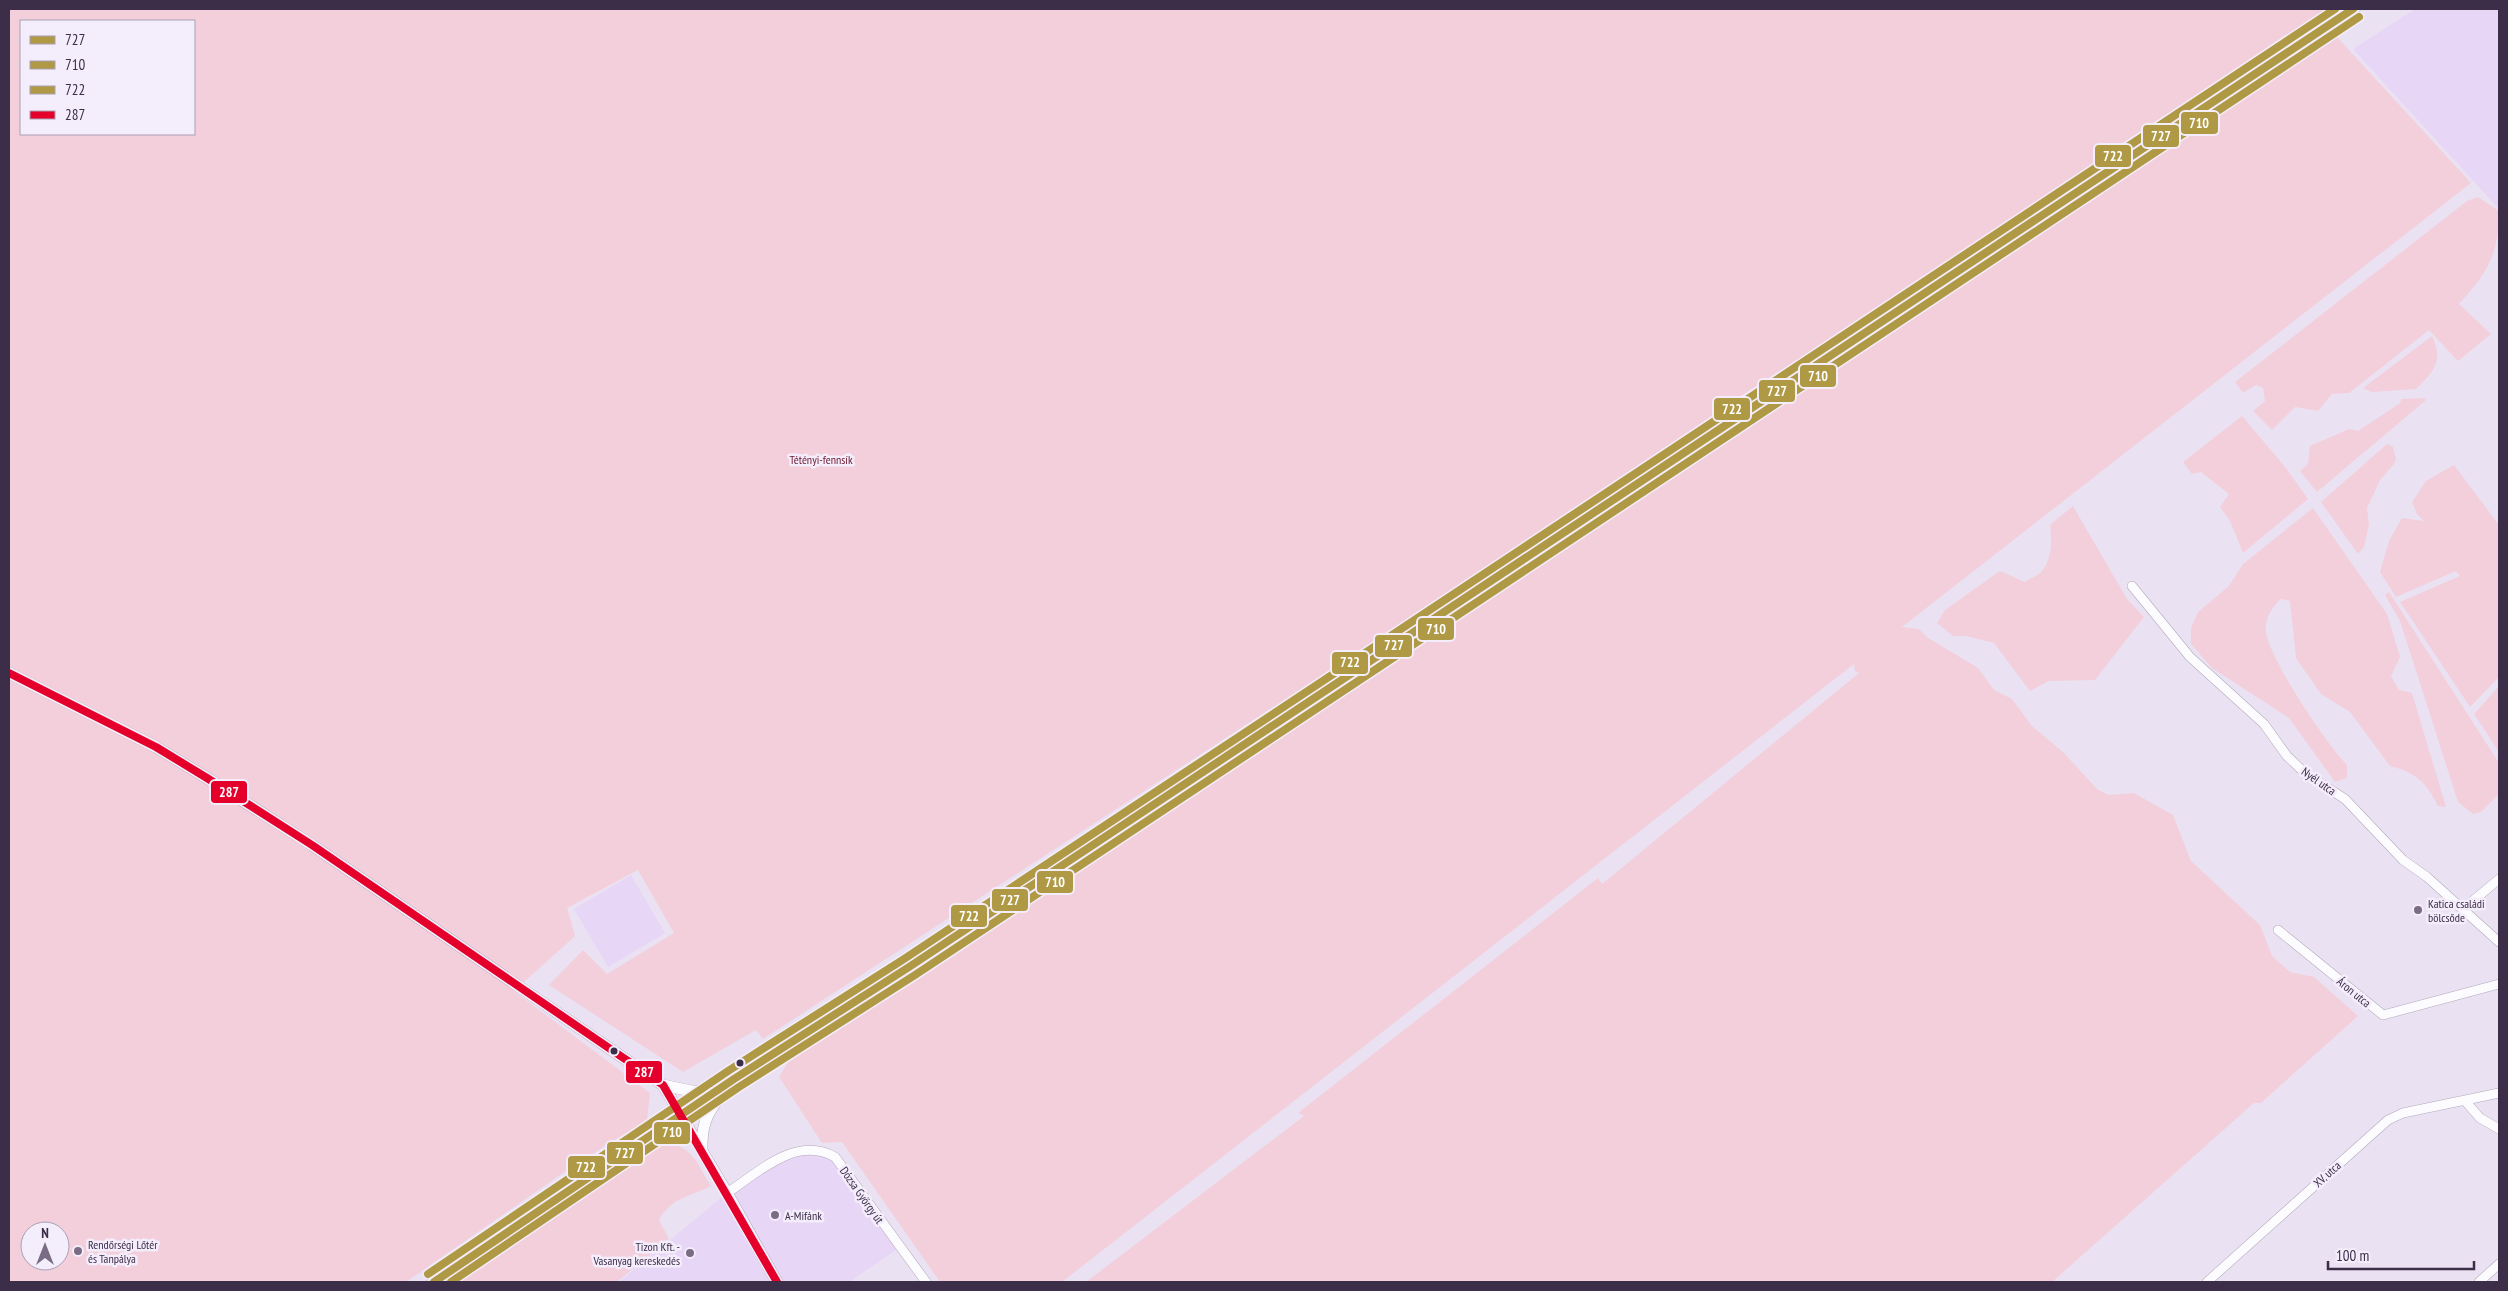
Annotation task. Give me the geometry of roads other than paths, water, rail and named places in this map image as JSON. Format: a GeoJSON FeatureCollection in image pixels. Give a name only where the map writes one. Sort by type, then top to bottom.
{"type":"FeatureCollection","features":[{"type":"Feature","properties":{"kind":"main road"},"geometry":{"type":"LineString","coordinates":[[434,1282],[734,1078],[910,967],[2353,9]]}},
{"type":"Feature","properties":{"kind":"street","name":"Nyél utca"},"geometry":{"type":"LineString","coordinates":[[2132,586],[2190,657],[2264,724],[2287,756],[2306,774],[2345,799],[2403,860],[2463,909],[2499,942]]}},
{"type":"Feature","properties":{"kind":"street"},"geometry":{"type":"LineString","coordinates":[[9,672],[156,747],[207,778],[312,845],[662,1085],[696,1092],[734,1078]]}},
{"type":"Feature","properties":{"kind":"street"},"geometry":{"type":"LineString","coordinates":[[2463,909],[2499,879]]}},
{"type":"Feature","properties":{"kind":"street","name":"Áron utca"},"geometry":{"type":"LineString","coordinates":[[2278,930],[2383,1015],[2499,984]]}},
{"type":"Feature","properties":{"kind":"street"},"geometry":{"type":"LineString","coordinates":[[702,1151],[704,1123],[715,1102],[734,1078]]}},
{"type":"Feature","properties":{"kind":"street"},"geometry":{"type":"LineString","coordinates":[[662,1085],[727,1193],[777,1282]]}},
{"type":"Feature","properties":{"kind":"street","name":"XV. utca"},"geometry":{"type":"LineString","coordinates":[[2207,1282],[2388,1120],[2403,1113],[2466,1102],[2499,1093]]}},
{"type":"Feature","properties":{"kind":"street"},"geometry":{"type":"LineString","coordinates":[[2466,1102],[2480,1118],[2499,1129]]}},
{"type":"Feature","properties":{"kind":"street","name":"Dózsa György út"},"geometry":{"type":"LineString","coordinates":[[727,1193],[795,1150],[825,1151],[835,1157],[926,1282]]}},
{"type":"Feature","properties":{"kind":"street"},"geometry":{"type":"LineString","coordinates":[[2479,1282],[2499,1264]]}},
{"type":"Feature","properties":{"kind":"place","name":"Katica családi bölcsőde"},"geometry":{"type":"Point","coordinates":[2418,910]}},
{"type":"Feature","properties":{"kind":"place","name":"A-Mifánk"},"geometry":{"type":"Point","coordinates":[775,1215]}},
{"type":"Feature","properties":{"kind":"place","name":"Rendőrségi Lőtér és Tanpálya"},"geometry":{"type":"Point","coordinates":[78,1251]}},
{"type":"Feature","properties":{"kind":"place","name":"Tizon Kft. - Vasanyag kereskedés"},"geometry":{"type":"Point","coordinates":[690,1253]}},
{"type":"Feature","properties":{"kind":"park label","name":"Tétényi-fennsík"},"geometry":{"type":"Point","coordinates":[821,459]}}]}
